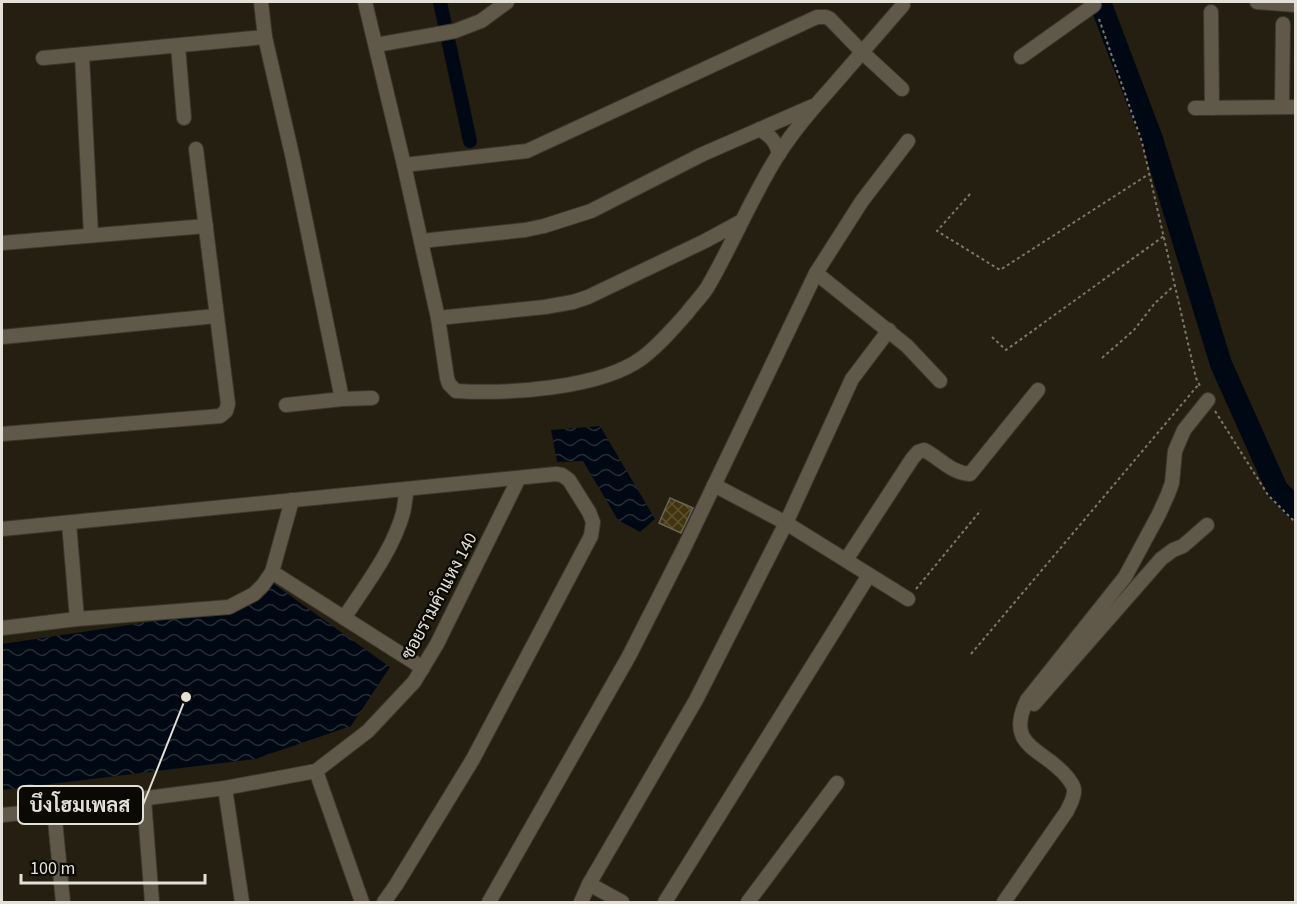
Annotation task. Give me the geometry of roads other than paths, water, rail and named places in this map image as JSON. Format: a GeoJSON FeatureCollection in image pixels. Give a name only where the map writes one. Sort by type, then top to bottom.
{"type":"FeatureCollection","features":[{"type":"Feature","properties":{"kind":"street"},"geometry":{"type":"LineString","coordinates":[[261,2],[265,37],[342,399]]}},
{"type":"Feature","properties":{"kind":"street"},"geometry":{"type":"LineString","coordinates":[[365,2],[438,318],[447,378],[456,391],[555,387],[589,381],[619,371],[641,359],[671,332],[706,290],[790,137],[903,5]]}},
{"type":"Feature","properties":{"kind":"street"},"geometry":{"type":"LineString","coordinates":[[376,45],[455,31],[481,21],[507,2]]}},
{"type":"Feature","properties":{"kind":"street"},"geometry":{"type":"LineString","coordinates":[[1257,2],[1296,5]]}},
{"type":"Feature","properties":{"kind":"street"},"geometry":{"type":"LineString","coordinates":[[1021,57],[1094,5]]}},
{"type":"Feature","properties":{"kind":"street"},"geometry":{"type":"LineString","coordinates":[[1211,12],[1212,108]]}},
{"type":"Feature","properties":{"kind":"street"},"geometry":{"type":"LineString","coordinates":[[404,165],[527,151],[818,17],[830,19],[902,89]]}},
{"type":"Feature","properties":{"kind":"street"},"geometry":{"type":"LineString","coordinates":[[1195,108],[1289,107],[1284,24]]}},
{"type":"Feature","properties":{"kind":"street"},"geometry":{"type":"LineString","coordinates":[[43,58],[265,37]]}},
{"type":"Feature","properties":{"kind":"street"},"geometry":{"type":"LineString","coordinates":[[178,46],[184,118]]}},
{"type":"Feature","properties":{"kind":"street"},"geometry":{"type":"LineString","coordinates":[[82,55],[91,235]]}},
{"type":"Feature","properties":{"kind":"street"},"geometry":{"type":"LineString","coordinates":[[421,241],[525,230],[591,211],[703,154],[817,104]]}},
{"type":"Feature","properties":{"kind":"street"},"geometry":{"type":"LineString","coordinates":[[760,129],[776,143],[779,154]]}},
{"type":"Feature","properties":{"kind":"street"},"geometry":{"type":"LineString","coordinates":[[489,903],[629,656],[684,548],[816,273],[862,201],[908,141]]}},
{"type":"Feature","properties":{"kind":"street"},"geometry":{"type":"LineString","coordinates":[[2,434],[220,416],[226,411],[228,404],[196,149]]}},
{"type":"Feature","properties":{"kind":"street"},"geometry":{"type":"LineString","coordinates":[[438,318],[573,302],[705,242],[742,221]]}},
{"type":"Feature","properties":{"kind":"street"},"geometry":{"type":"LineString","coordinates":[[2,243],[206,226]]}},
{"type":"Feature","properties":{"kind":"street"},"geometry":{"type":"LineString","coordinates":[[816,273],[889,330],[940,381]]}},
{"type":"Feature","properties":{"kind":"street"},"geometry":{"type":"LineString","coordinates":[[2,337],[216,316]]}},
{"type":"Feature","properties":{"kind":"street"},"geometry":{"type":"LineString","coordinates":[[581,903],[589,884],[696,700],[786,523],[852,379],[889,330]]}},
{"type":"Feature","properties":{"kind":"street"},"geometry":{"type":"LineString","coordinates":[[846,560],[918,452],[924,450],[954,471],[970,474],[1038,390]]}},
{"type":"Feature","properties":{"kind":"street"},"geometry":{"type":"LineString","coordinates":[[286,405],[372,398]]}},
{"type":"Feature","properties":{"kind":"street"},"geometry":{"type":"LineString","coordinates":[[1079,645],[1138,555],[1168,494],[1172,483],[1175,451],[1184,430],[1208,400]]}},
{"type":"Feature","properties":{"kind":"street"},"geometry":{"type":"LineString","coordinates":[[2,529],[556,474],[569,480],[593,522],[591,536],[473,759],[384,903]]}},
{"type":"Feature","properties":{"kind":"street","name":"ซอยรามคำแหง 140"},"geometry":{"type":"LineString","coordinates":[[2,815],[225,788],[316,771],[369,731],[414,682],[437,644],[519,478]]}},
{"type":"Feature","properties":{"kind":"street"},"geometry":{"type":"LineString","coordinates":[[714,485],[786,523],[909,599]]}},
{"type":"Feature","properties":{"kind":"street"},"geometry":{"type":"LineString","coordinates":[[344,618],[377,568],[392,540],[403,513],[407,490]]}},
{"type":"Feature","properties":{"kind":"street"},"geometry":{"type":"LineString","coordinates":[[2,628],[77,619],[230,607],[254,594],[272,572],[292,500]]}},
{"type":"Feature","properties":{"kind":"street"},"geometry":{"type":"LineString","coordinates":[[69,523],[77,619]]}},
{"type":"Feature","properties":{"kind":"street"},"geometry":{"type":"LineString","coordinates":[[1004,903],[1067,811],[1073,800],[1074,792],[1074,786],[1062,771],[1028,745],[1022,736],[1019,727],[1020,718],[1027,700],[1161,559],[1183,546],[1207,525]]}},
{"type":"Feature","properties":{"kind":"street"},"geometry":{"type":"LineString","coordinates":[[272,572],[423,668]]}},
{"type":"Feature","properties":{"kind":"street"},"geometry":{"type":"LineString","coordinates":[[664,903],[869,575]]}},
{"type":"Feature","properties":{"kind":"street"},"geometry":{"type":"LineString","coordinates":[[316,771],[362,903]]}},
{"type":"Feature","properties":{"kind":"street"},"geometry":{"type":"LineString","coordinates":[[748,903],[837,783]]}},
{"type":"Feature","properties":{"kind":"street"},"geometry":{"type":"LineString","coordinates":[[225,788],[242,903]]}},
{"type":"Feature","properties":{"kind":"street"},"geometry":{"type":"LineString","coordinates":[[144,799],[152,903]]}},
{"type":"Feature","properties":{"kind":"street"},"geometry":{"type":"LineString","coordinates":[[54,810],[63,903]]}},
{"type":"Feature","properties":{"kind":"street"},"geometry":{"type":"LineString","coordinates":[[589,884],[622,903]]}},
{"type":"Feature","properties":{"kind":"water"},"geometry":{"type":"Polygon","coordinates":[[[600,426],[655,519],[640,532],[618,520],[583,461],[557,462],[551,430],[600,426]]]}},
{"type":"Feature","properties":{"kind":"water"},"geometry":{"type":"Polygon","coordinates":[[[271,582],[390,667],[351,726],[255,759],[2,790],[2,644],[243,608],[271,582]]]}},
{"type":"Feature","properties":{"kind":"waterway"},"geometry":{"type":"LineString","coordinates":[[440,2],[470,141]]}},
{"type":"Feature","properties":{"kind":"waterway"},"geometry":{"type":"LineString","coordinates":[[1100,2],[1152,139],[1221,364],[1277,489],[1296,509]]}},
{"type":"Feature","properties":{"kind":"place","name":"บึงโฮมเพลส"},"geometry":{"type":"Point","coordinates":[186,697]}}]}
